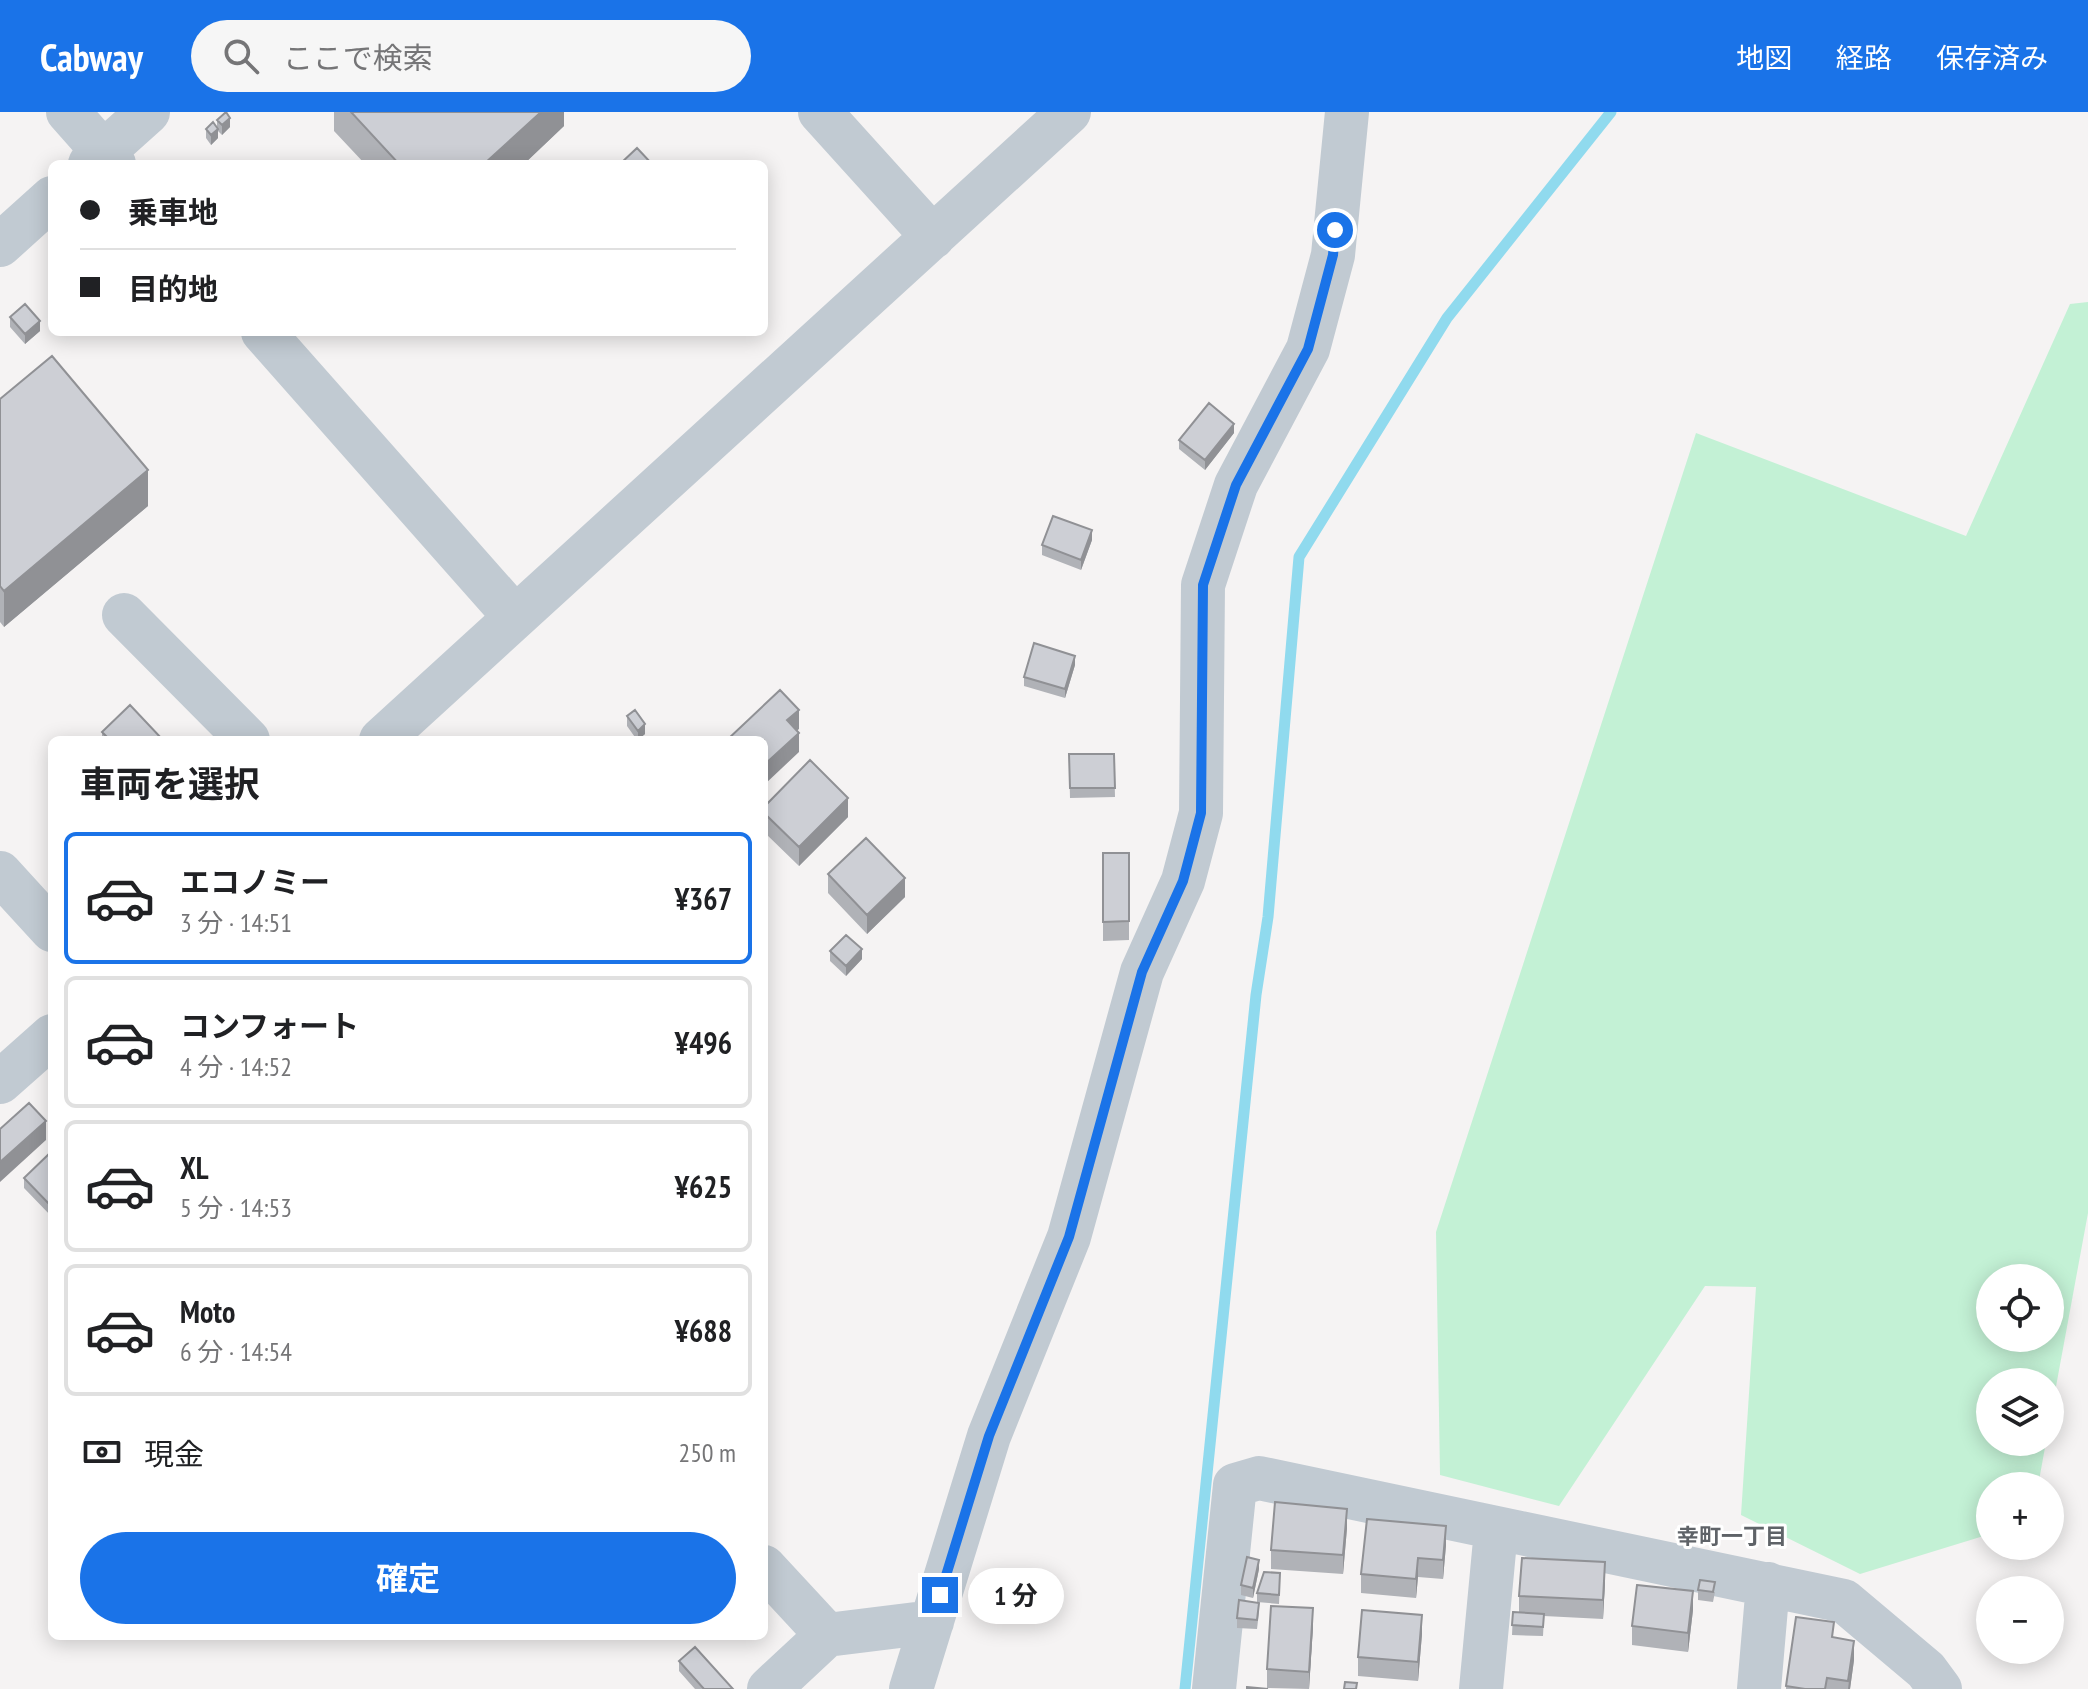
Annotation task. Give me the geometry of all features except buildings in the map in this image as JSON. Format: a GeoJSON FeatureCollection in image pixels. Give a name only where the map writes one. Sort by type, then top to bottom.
{"type":"FeatureCollection","features":[{"type":"Feature","properties":{"kind":"street"},"geometry":{"type":"LineString","coordinates":[[68,112],[102,160],[148,112]]}},
{"type":"Feature","properties":{"kind":"street"},"geometry":{"type":"LineString","coordinates":[[820,112],[933,237]]}},
{"type":"Feature","properties":{"kind":"street"},"geometry":{"type":"LineString","coordinates":[[385,736],[1069,112]]}},
{"type":"Feature","properties":{"kind":"street"},"geometry":{"type":"LineString","coordinates":[[911,1689],[989,1436],[1069,1237],[1142,972],[1183,881],[1201,813],[1203,585],[1236,485],[1308,349],[1333,255],[1347,112]]}},
{"type":"Feature","properties":{"kind":"street"},"geometry":{"type":"LineString","coordinates":[[0,245],[48,202]]}},
{"type":"Feature","properties":{"kind":"street"},"geometry":{"type":"LineString","coordinates":[[267,336],[515,617]]}},
{"type":"Feature","properties":{"kind":"street"},"geometry":{"type":"LineString","coordinates":[[124,615],[244,736]]}},
{"type":"Feature","properties":{"kind":"street"},"geometry":{"type":"LineString","coordinates":[[0,873],[48,926]]}},
{"type":"Feature","properties":{"kind":"street"},"geometry":{"type":"LineString","coordinates":[[0,1082],[48,1040]]}},
{"type":"Feature","properties":{"kind":"street"},"geometry":{"type":"LineString","coordinates":[[1214,1689],[1235,1485],[1259,1478],[1844,1601],[1926,1670],[1940,1689]]}},
{"type":"Feature","properties":{"kind":"street"},"geometry":{"type":"LineString","coordinates":[[1481,1689],[1496,1530]]}},
{"type":"Feature","properties":{"kind":"street"},"geometry":{"type":"LineString","coordinates":[[768,1571],[827,1635]]}},
{"type":"Feature","properties":{"kind":"street"},"geometry":{"type":"LineString","coordinates":[[1759,1689],[1768,1584]]}},
{"type":"Feature","properties":{"kind":"street"},"geometry":{"type":"LineString","coordinates":[[769,1689],[827,1635],[932,1622]]}},
{"type":"Feature","properties":{"kind":"green space"},"geometry":{"type":"Polygon","coordinates":[[[2088,302],[2088,1213],[2064,1343],[2064,1264],[1976,1264],[1976,1352],[2062,1352],[2059,1368],[1976,1368],[1976,1456],[2043,1456],[2041,1472],[1976,1472],[1976,1538],[1860,1574],[1741,1515],[1756,1287],[1705,1286],[1559,1506],[1440,1475],[1436,1232],[1696,433],[1966,536],[2070,304],[2088,302]]]}},
{"type":"Feature","properties":{"kind":"waterway"},"geometry":{"type":"LineString","coordinates":[[1185,1689],[1256,995],[1268,917],[1299,557],[1447,318],[1611,112]]}},
{"type":"Feature","properties":{"kind":"district","name":"幸町一丁目"},"geometry":{"type":"Point","coordinates":[1732,1536]}},
{"type":"Feature","properties":{"kind":"route"},"geometry":{"type":"LineString","coordinates":[[940,1595],[989,1436],[1069,1237],[1142,972],[1183,881],[1201,813],[1203,585],[1236,485],[1308,349],[1333,255],[1335,230]]}}]}
